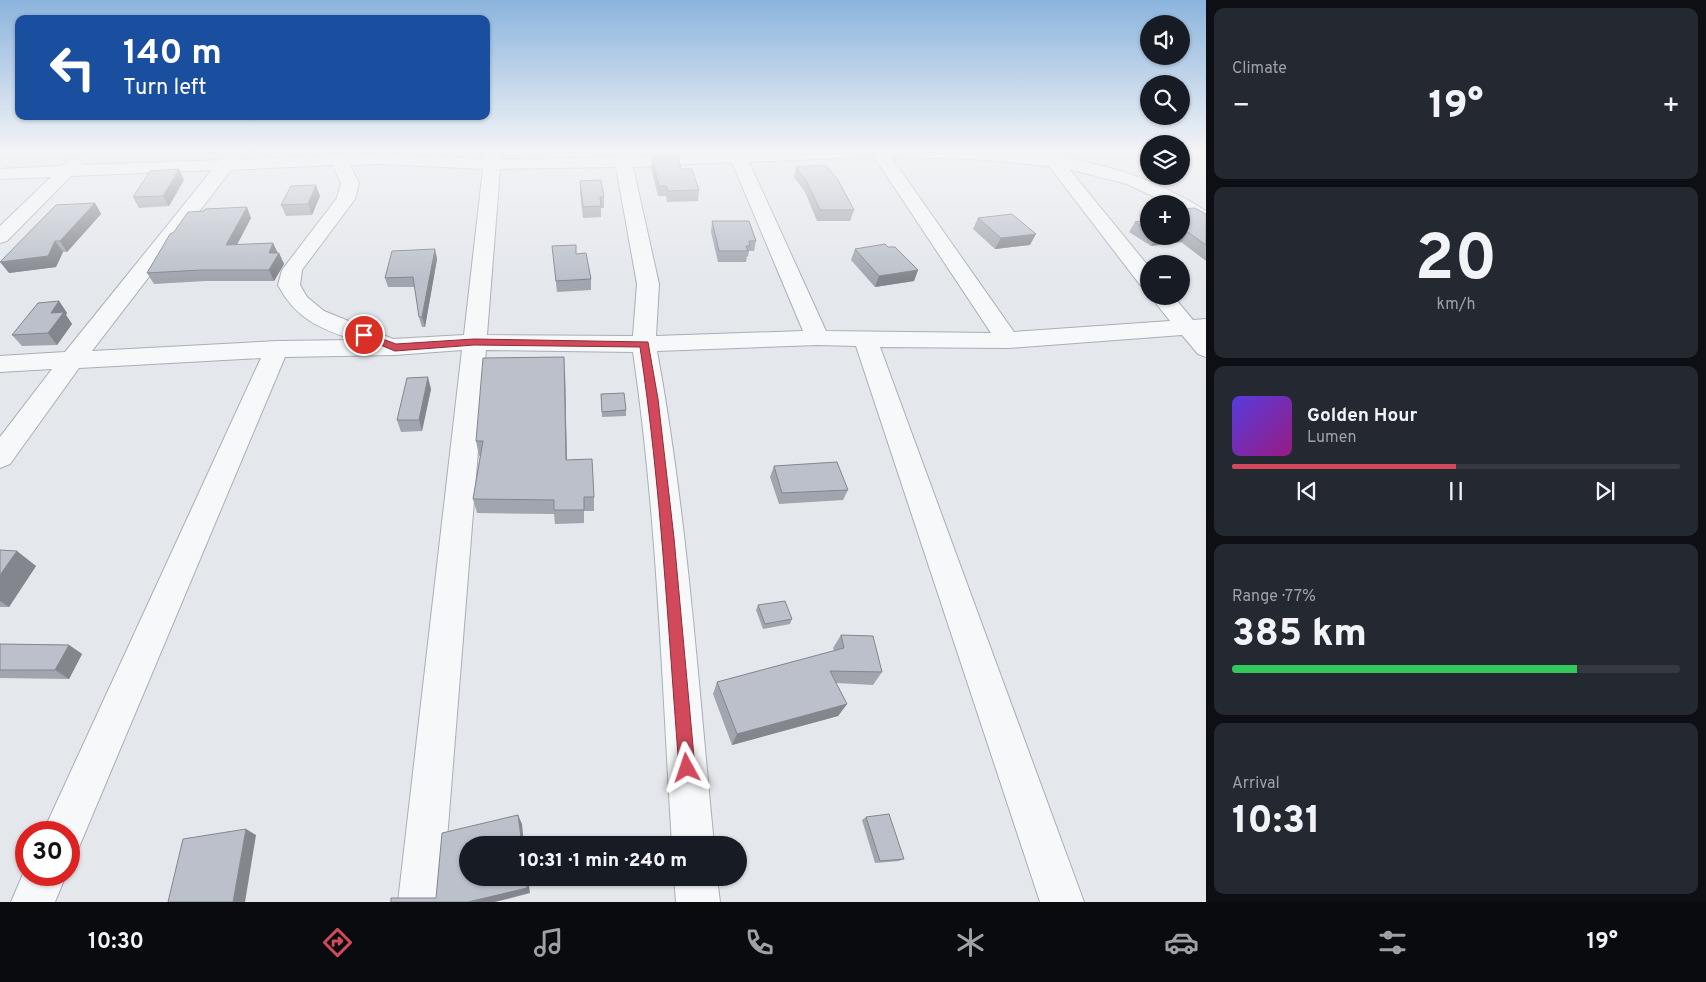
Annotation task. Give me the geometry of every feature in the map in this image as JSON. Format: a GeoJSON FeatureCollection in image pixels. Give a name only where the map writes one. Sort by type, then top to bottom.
{"type":"FeatureCollection","features":[{"type":"Feature","properties":{"kind":"street"},"geometry":{"type":"LineString","coordinates":[[0,237],[44,194]]}},
{"type":"Feature","properties":{"kind":"street"},"geometry":{"type":"LineString","coordinates":[[0,457],[72,360],[203,194]]}},
{"type":"Feature","properties":{"kind":"street"},"geometry":{"type":"LineString","coordinates":[[348,194],[292,270],[288,285],[298,302],[309,311],[395,347]]}},
{"type":"Feature","properties":{"kind":"street"},"geometry":{"type":"LineString","coordinates":[[420,902],[488,194]]}},
{"type":"Feature","properties":{"kind":"street"},"geometry":{"type":"LineString","coordinates":[[630,194],[648,284],[644,344],[653,399],[668,538],[692,836]]}},
{"type":"Feature","properties":{"kind":"street"},"geometry":{"type":"LineString","coordinates":[[754,194],[818,338]]}},
{"type":"Feature","properties":{"kind":"street"},"geometry":{"type":"LineString","coordinates":[[908,194],[1008,340]]}},
{"type":"Feature","properties":{"kind":"street"},"geometry":{"type":"LineString","coordinates":[[1079,194],[1140,270]]}},
{"type":"Feature","properties":{"kind":"street"},"geometry":{"type":"LineString","coordinates":[[1165,194],[1194,210],[1206,219]]}},
{"type":"Feature","properties":{"kind":"street"},"geometry":{"type":"LineString","coordinates":[[1171,305],[1196,327],[1206,349]]}},
{"type":"Feature","properties":{"kind":"street"},"geometry":{"type":"LineString","coordinates":[[0,364],[277,349],[395,347],[474,342],[644,344],[818,338],[949,341],[1008,340],[1196,327]]}},
{"type":"Feature","properties":{"kind":"street"},"geometry":{"type":"LineString","coordinates":[[865,339],[1062,902]]}},
{"type":"Feature","properties":{"kind":"street"},"geometry":{"type":"LineString","coordinates":[[69,821],[277,349]]}},
{"type":"Feature","properties":{"kind":"street"},"geometry":{"type":"LineString","coordinates":[[33,902],[40,886]]}},
{"type":"Feature","properties":{"kind":"street"},"geometry":{"type":"LineString","coordinates":[[697,886],[698,902]]}},
{"type":"Feature","properties":{"kind":"building"},"geometry":{"type":"Polygon","coordinates":[[[135,194],[164,194],[163,196],[133,197],[135,194]]]}},
{"type":"Feature","properties":{"kind":"building"},"geometry":{"type":"Polygon","coordinates":[[[287,194],[312,194],[308,204],[281,205],[287,194]]]}},
{"type":"Feature","properties":{"kind":"building"},"geometry":{"type":"Polygon","coordinates":[[[582,194],[603,194],[604,197],[600,197],[601,206],[583,207],[582,194]]]}},
{"type":"Feature","properties":{"kind":"building"},"geometry":{"type":"Polygon","coordinates":[[[813,194],[846,194],[854,210],[820,210],[813,194]]]}},
{"type":"Feature","properties":{"kind":"building"},"geometry":{"type":"Polygon","coordinates":[[[95,203],[60,241],[55,241],[48,256],[0,262],[56,205],[95,203]]]}},
{"type":"Feature","properties":{"kind":"building"},"geometry":{"type":"Polygon","coordinates":[[[247,207],[226,245],[273,243],[269,253],[279,253],[269,270],[201,270],[147,273],[170,234],[174,232],[188,212],[204,211],[205,209],[247,207]]]}},
{"type":"Feature","properties":{"kind":"building"},"geometry":{"type":"Polygon","coordinates":[[[1190,208],[1195,208],[1206,214],[1206,245],[1190,233],[1190,208]]]}},
{"type":"Feature","properties":{"kind":"building"},"geometry":{"type":"Polygon","coordinates":[[[1012,214],[1036,234],[1001,238],[978,218],[1012,214]]]}},
{"type":"Feature","properties":{"kind":"building"},"geometry":{"type":"Polygon","coordinates":[[[712,221],[749,221],[756,241],[749,241],[750,246],[746,246],[748,251],[719,251],[712,221]]]}},
{"type":"Feature","properties":{"kind":"building"},"geometry":{"type":"Polygon","coordinates":[[[885,244],[888,247],[895,247],[918,270],[879,276],[855,249],[885,244]]]}},
{"type":"Feature","properties":{"kind":"building"},"geometry":{"type":"Polygon","coordinates":[[[576,245],[576,254],[586,253],[591,279],[556,281],[552,246],[576,245]]]}},
{"type":"Feature","properties":{"kind":"building"},"geometry":{"type":"Polygon","coordinates":[[[435,249],[422,317],[419,317],[413,277],[385,278],[392,251],[435,249]]]}},
{"type":"Feature","properties":{"kind":"building"},"geometry":{"type":"Polygon","coordinates":[[[59,301],[51,313],[64,312],[48,333],[12,335],[38,303],[59,301]]]}},
{"type":"Feature","properties":{"kind":"building"},"geometry":{"type":"Polygon","coordinates":[[[564,357],[566,460],[592,459],[594,497],[584,497],[584,510],[554,510],[554,500],[473,499],[483,441],[476,441],[483,358],[564,357]]]}},
{"type":"Feature","properties":{"kind":"building"},"geometry":{"type":"Polygon","coordinates":[[[428,377],[419,420],[397,420],[407,378],[428,377]]]}},
{"type":"Feature","properties":{"kind":"building"},"geometry":{"type":"Polygon","coordinates":[[[624,393],[626,410],[602,412],[601,394],[624,393]]]}},
{"type":"Feature","properties":{"kind":"building"},"geometry":{"type":"Polygon","coordinates":[[[837,462],[848,490],[782,493],[774,466],[837,462]]]}},
{"type":"Feature","properties":{"kind":"building"},"geometry":{"type":"Polygon","coordinates":[[[0,550],[17,551],[0,575],[0,550]]]}},
{"type":"Feature","properties":{"kind":"building"},"geometry":{"type":"Polygon","coordinates":[[[785,601],[792,619],[765,624],[758,605],[785,601]]]}},
{"type":"Feature","properties":{"kind":"building"},"geometry":{"type":"Polygon","coordinates":[[[841,635],[873,636],[882,672],[830,671],[847,704],[737,734],[717,682],[844,648],[841,635]]]}},
{"type":"Feature","properties":{"kind":"building"},"geometry":{"type":"Polygon","coordinates":[[[0,644],[69,645],[55,670],[0,670],[0,644]]]}},
{"type":"Feature","properties":{"kind":"building"},"geometry":{"type":"Polygon","coordinates":[[[889,814],[904,859],[880,861],[866,817],[889,814]]]}},
{"type":"Feature","properties":{"kind":"building"},"geometry":{"type":"Polygon","coordinates":[[[518,815],[521,836],[459,836],[459,886],[527,886],[527,888],[468,902],[391,902],[391,898],[436,898],[442,833],[518,815]]]}},
{"type":"Feature","properties":{"kind":"building"},"geometry":{"type":"Polygon","coordinates":[[[246,829],[233,902],[168,902],[183,839],[246,829]]]}},
{"type":"Feature","properties":{"kind":"route"},"geometry":{"type":"LineString","coordinates":[[364,335],[395,347],[474,342],[644,344],[653,399],[668,538],[687,768]]}}]}
